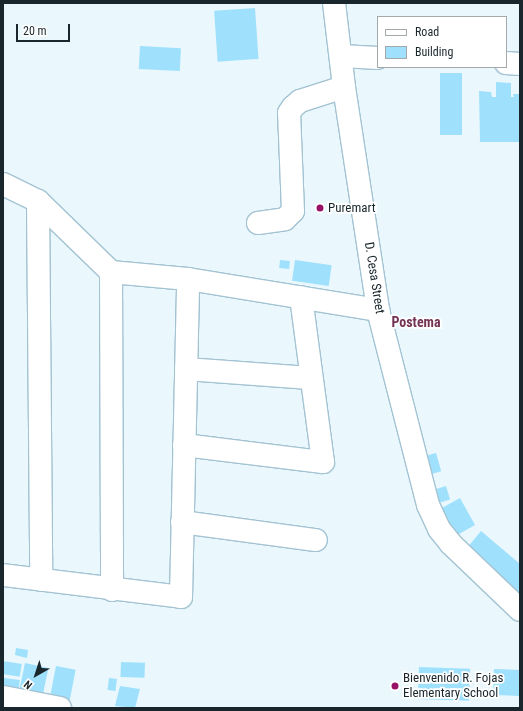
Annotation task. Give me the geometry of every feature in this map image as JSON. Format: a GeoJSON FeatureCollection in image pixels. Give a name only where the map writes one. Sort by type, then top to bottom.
{"type":"FeatureCollection","features":[{"type":"Feature","properties":{"kind":"street","name":"D. Cesa Street"},"geometry":{"type":"LineString","coordinates":[[334,3],[344,87],[378,310],[428,505],[439,529],[470,564],[520,610]]}},
{"type":"Feature","properties":{"kind":"street"},"geometry":{"type":"LineString","coordinates":[[341,56],[377,58]]}},
{"type":"Feature","properties":{"kind":"street"},"geometry":{"type":"LineString","coordinates":[[507,63],[520,64]]}},
{"type":"Feature","properties":{"kind":"street"},"geometry":{"type":"LineString","coordinates":[[258,223],[285,219],[293,212],[289,113],[300,101],[344,87]]}},
{"type":"Feature","properties":{"kind":"street"},"geometry":{"type":"LineString","coordinates":[[3,184],[38,201],[111,272],[188,279],[378,310]]}},
{"type":"Feature","properties":{"kind":"street"},"geometry":{"type":"LineString","coordinates":[[38,201],[41,580]]}},
{"type":"Feature","properties":{"kind":"street"},"geometry":{"type":"LineString","coordinates":[[111,272],[112,590]]}},
{"type":"Feature","properties":{"kind":"street"},"geometry":{"type":"LineString","coordinates":[[3,575],[112,590],[181,597],[188,279]]}},
{"type":"Feature","properties":{"kind":"street"},"geometry":{"type":"LineString","coordinates":[[184,445],[323,462],[310,378],[301,297]]}},
{"type":"Feature","properties":{"kind":"street"},"geometry":{"type":"LineString","coordinates":[[186,369],[310,378]]}},
{"type":"Feature","properties":{"kind":"street"},"geometry":{"type":"LineString","coordinates":[[182,522],[316,540]]}},
{"type":"Feature","properties":{"kind":"street"},"geometry":{"type":"LineString","coordinates":[[3,697],[60,708]]}},
{"type":"Feature","properties":{"kind":"building"},"geometry":{"type":"Polygon","coordinates":[[[255,8],[259,59],[218,62],[214,11],[255,8]]]}},
{"type":"Feature","properties":{"kind":"building"},"geometry":{"type":"Polygon","coordinates":[[[140,46],[181,48],[180,71],[139,69],[140,46]]]}},
{"type":"Feature","properties":{"kind":"building"},"geometry":{"type":"Polygon","coordinates":[[[440,73],[462,73],[462,135],[440,135],[440,73]]]}},
{"type":"Feature","properties":{"kind":"building"},"geometry":{"type":"Polygon","coordinates":[[[496,82],[511,83],[511,97],[514,97],[513,94],[520,94],[520,142],[480,142],[479,91],[491,92],[492,97],[496,97],[496,82]]]}},
{"type":"Feature","properties":{"kind":"building"},"geometry":{"type":"Polygon","coordinates":[[[280,260],[290,261],[289,269],[279,268],[280,260]]]}},
{"type":"Feature","properties":{"kind":"building"},"geometry":{"type":"Polygon","coordinates":[[[295,260],[332,265],[329,286],[292,281],[295,260]]]}},
{"type":"Feature","properties":{"kind":"building"},"geometry":{"type":"Polygon","coordinates":[[[436,453],[441,471],[429,475],[424,457],[436,453]]]}},
{"type":"Feature","properties":{"kind":"building"},"geometry":{"type":"Polygon","coordinates":[[[446,486],[450,499],[436,504],[432,490],[446,486]]]}},
{"type":"Feature","properties":{"kind":"building"},"geometry":{"type":"Polygon","coordinates":[[[460,498],[475,525],[452,538],[437,511],[460,498]]]}},
{"type":"Feature","properties":{"kind":"building"},"geometry":{"type":"Polygon","coordinates":[[[481,531],[520,564],[520,602],[462,554],[481,531]]]}},
{"type":"Feature","properties":{"kind":"building"},"geometry":{"type":"Polygon","coordinates":[[[16,648],[28,650],[27,658],[15,655],[16,648]]]}},
{"type":"Feature","properties":{"kind":"building"},"geometry":{"type":"Polygon","coordinates":[[[3,661],[22,664],[20,677],[3,674],[3,661]]]}},
{"type":"Feature","properties":{"kind":"building"},"geometry":{"type":"Polygon","coordinates":[[[121,662],[145,663],[144,678],[120,677],[121,662]]]}},
{"type":"Feature","properties":{"kind":"building"},"geometry":{"type":"Polygon","coordinates":[[[25,663],[48,668],[42,699],[18,694],[25,663]]]}},
{"type":"Feature","properties":{"kind":"building"},"geometry":{"type":"Polygon","coordinates":[[[56,666],[76,670],[69,704],[49,700],[56,666]]]}},
{"type":"Feature","properties":{"kind":"building"},"geometry":{"type":"Polygon","coordinates":[[[419,667],[470,669],[469,701],[418,699],[419,667]]]}},
{"type":"Feature","properties":{"kind":"building"},"geometry":{"type":"Polygon","coordinates":[[[494,669],[520,670],[519,696],[493,695],[494,669]]]}},
{"type":"Feature","properties":{"kind":"building"},"geometry":{"type":"Polygon","coordinates":[[[4,678],[20,680],[18,695],[3,693],[4,678]]]}},
{"type":"Feature","properties":{"kind":"building"},"geometry":{"type":"Polygon","coordinates":[[[109,678],[117,679],[115,691],[108,690],[109,678]]]}},
{"type":"Feature","properties":{"kind":"building"},"geometry":{"type":"Polygon","coordinates":[[[120,686],[140,689],[135,708],[115,706],[120,686]]]}},
{"type":"Feature","properties":{"kind":"place","name":"Puremart"},"geometry":{"type":"Point","coordinates":[320,208]}},
{"type":"Feature","properties":{"kind":"place","name":"Bienvenido R. Fojas Elementary School"},"geometry":{"type":"Point","coordinates":[395,686]}},
{"type":"Feature","properties":{"kind":"district","name":"Postema"},"geometry":{"type":"Point","coordinates":[416,322]}}]}
